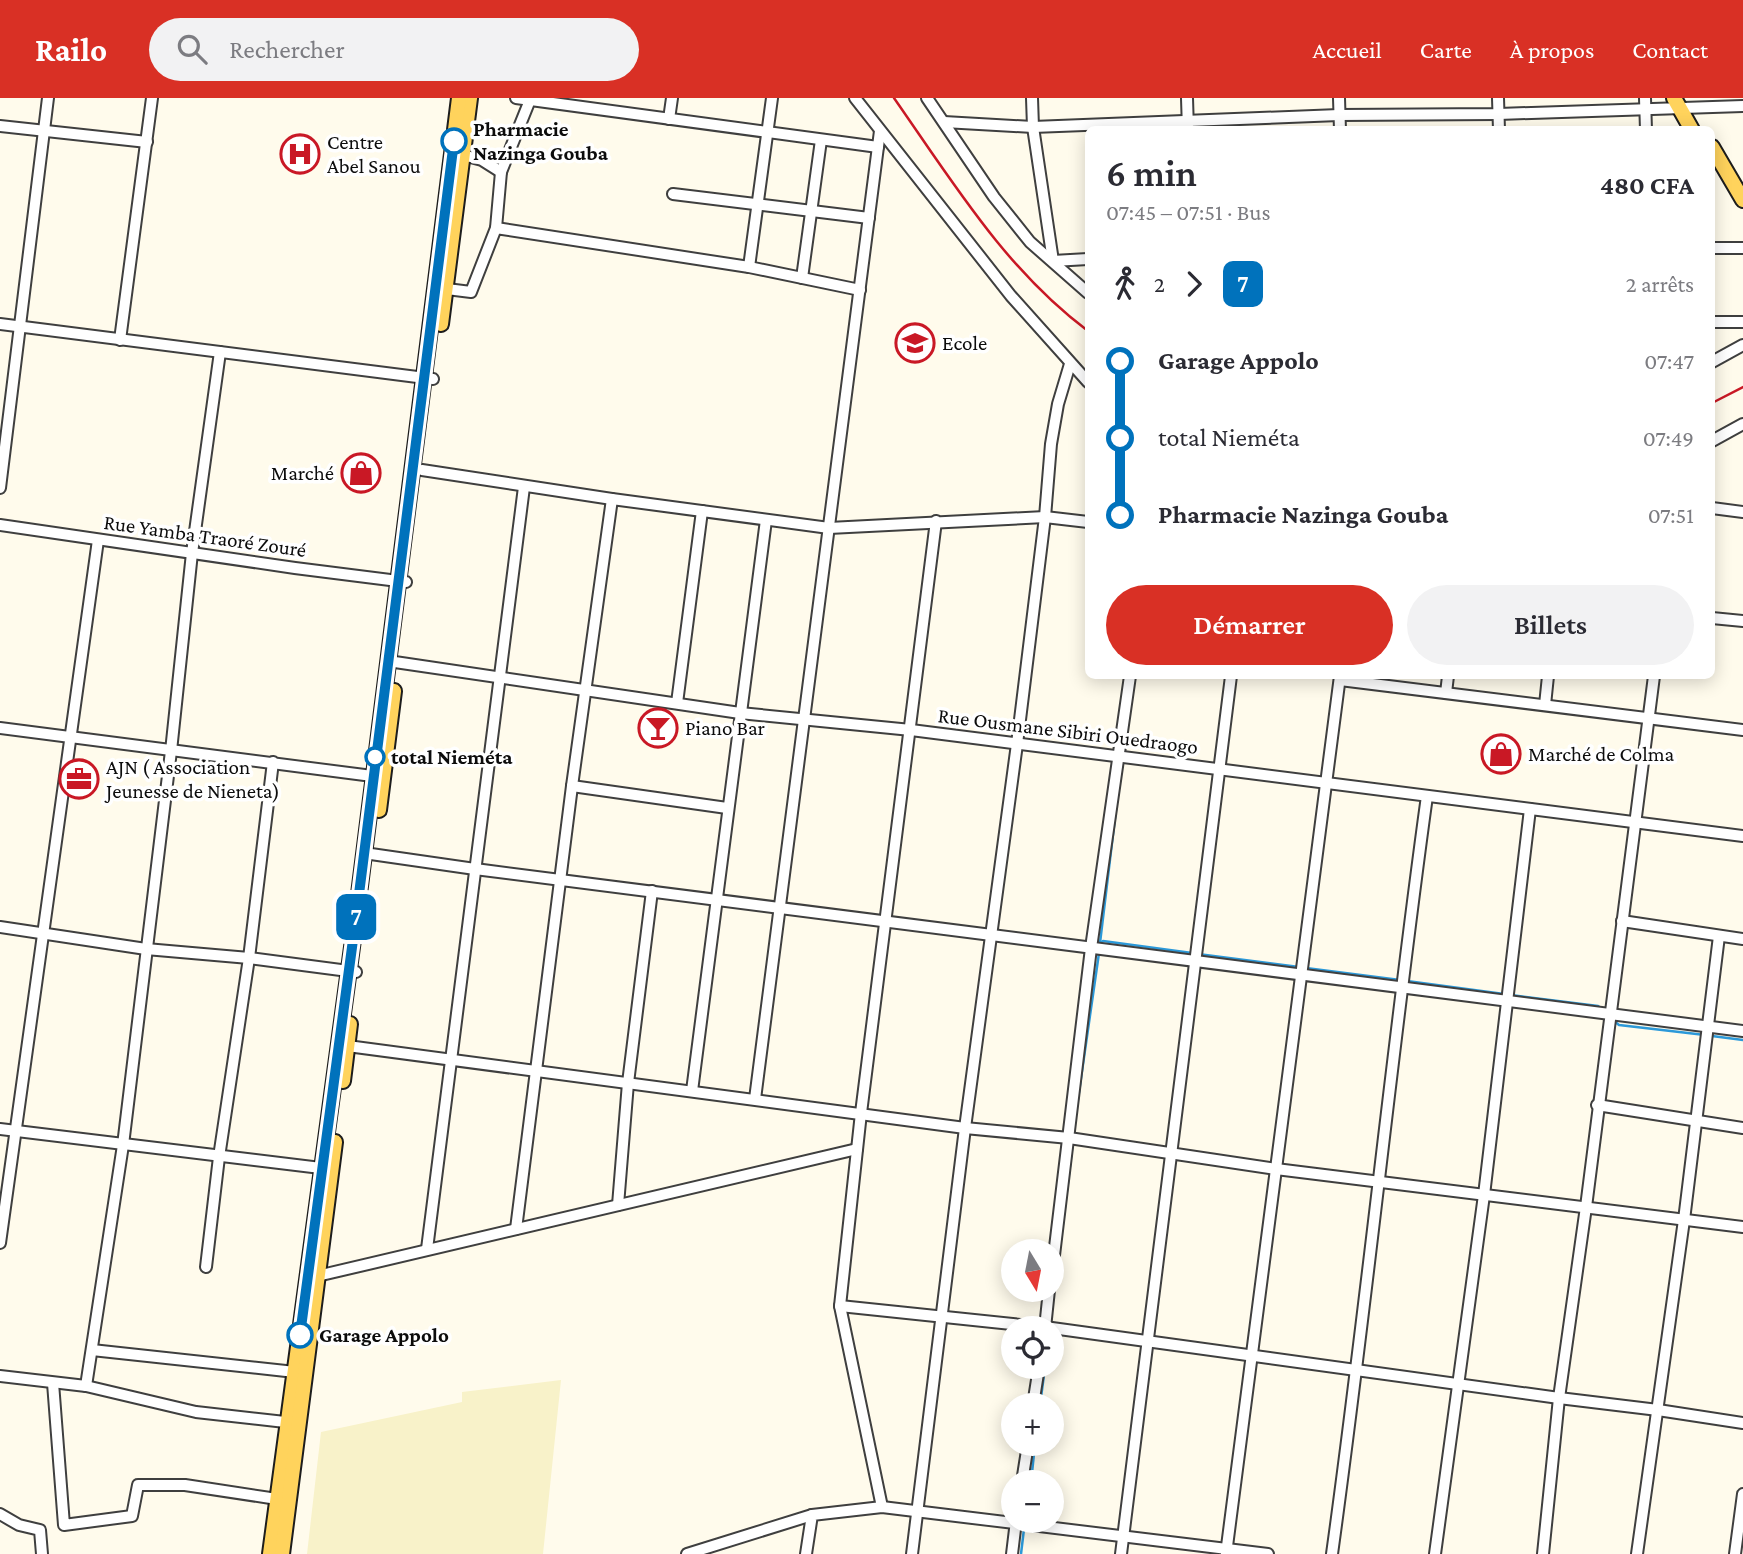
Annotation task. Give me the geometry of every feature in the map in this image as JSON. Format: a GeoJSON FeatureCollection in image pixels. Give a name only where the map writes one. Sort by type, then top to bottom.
{"type":"FeatureCollection","features":[{"type":"Feature","properties":{"kind":"main road"},"geometry":{"type":"LineString","coordinates":[[458,154],[459,98]]}},
{"type":"Feature","properties":{"kind":"main road"},"geometry":{"type":"LineString","coordinates":[[282,1554],[294,1423],[312,1277],[428,378],[458,154],[470,98]]}},
{"type":"Feature","properties":{"kind":"main road"},"geometry":{"type":"LineString","coordinates":[[1681,103],[1690,126]]}},
{"type":"Feature","properties":{"kind":"main road"},"geometry":{"type":"LineString","coordinates":[[1681,103],[1698,126]]}},
{"type":"Feature","properties":{"kind":"main road"},"geometry":{"type":"LineString","coordinates":[[1715,152],[1743,200]]}},
{"type":"Feature","properties":{"kind":"main road"},"geometry":{"type":"LineString","coordinates":[[1715,166],[1743,214]]}},
{"type":"Feature","properties":{"kind":"main road"},"geometry":{"type":"LineString","coordinates":[[402,581],[422,470],[428,378]]}},
{"type":"Feature","properties":{"kind":"main road"},"geometry":{"type":"LineString","coordinates":[[270,1554],[277,1499],[294,1423],[295,1373],[312,1277]]}},
{"type":"Feature","properties":{"kind":"street"},"geometry":{"type":"LineString","coordinates":[[0,488],[48,98]]}},
{"type":"Feature","properties":{"kind":"street"},"geometry":{"type":"LineString","coordinates":[[120,340],[152,98]]}},
{"type":"Feature","properties":{"kind":"street"},"geometry":{"type":"LineString","coordinates":[[516,98],[573,102],[669,119],[878,147]]}},
{"type":"Feature","properties":{"kind":"street"},"geometry":{"type":"LineString","coordinates":[[669,119],[672,98]]}},
{"type":"Feature","properties":{"kind":"street"},"geometry":{"type":"LineString","coordinates":[[749,267],[772,98]]}},
{"type":"Feature","properties":{"kind":"street"},"geometry":{"type":"LineString","coordinates":[[855,98],[1010,296],[1085,379]]}},
{"type":"Feature","properties":{"kind":"street"},"geometry":{"type":"LineString","coordinates":[[927,98],[995,197],[1030,242],[1085,290]]}},
{"type":"Feature","properties":{"kind":"street"},"geometry":{"type":"LineString","coordinates":[[1032,98],[1033,127],[1053,261]]}},
{"type":"Feature","properties":{"kind":"street"},"geometry":{"type":"LineString","coordinates":[[1187,98],[1188,125]]}},
{"type":"Feature","properties":{"kind":"street"},"geometry":{"type":"LineString","coordinates":[[1339,98],[1340,126]]}},
{"type":"Feature","properties":{"kind":"street"},"geometry":{"type":"LineString","coordinates":[[1498,98],[1499,126]]}},
{"type":"Feature","properties":{"kind":"street"},"geometry":{"type":"LineString","coordinates":[[441,288],[471,292],[496,229],[501,172],[530,100]]}},
{"type":"Feature","properties":{"kind":"street"},"geometry":{"type":"LineString","coordinates":[[1110,126],[1188,125],[1339,115],[1499,114],[1645,103],[1743,106]]}},
{"type":"Feature","properties":{"kind":"street"},"geometry":{"type":"LineString","coordinates":[[1645,103],[1646,126]]}},
{"type":"Feature","properties":{"kind":"street"},"geometry":{"type":"LineString","coordinates":[[944,122],[1033,127],[1085,126]]}},
{"type":"Feature","properties":{"kind":"street"},"geometry":{"type":"LineString","coordinates":[[0,126],[148,142]]}},
{"type":"Feature","properties":{"kind":"street"},"geometry":{"type":"LineString","coordinates":[[755,1099],[880,131]]}},
{"type":"Feature","properties":{"kind":"street"},"geometry":{"type":"LineString","coordinates":[[802,278],[821,139]]}},
{"type":"Feature","properties":{"kind":"street"},"geometry":{"type":"LineString","coordinates":[[458,154],[482,160],[501,172]]}},
{"type":"Feature","properties":{"kind":"street"},"geometry":{"type":"LineString","coordinates":[[673,194],[869,218]]}},
{"type":"Feature","properties":{"kind":"street"},"geometry":{"type":"LineString","coordinates":[[496,229],[749,267],[860,290]]}},
{"type":"Feature","properties":{"kind":"street"},"geometry":{"type":"LineString","coordinates":[[1715,248],[1743,248]]}},
{"type":"Feature","properties":{"kind":"street"},"geometry":{"type":"LineString","coordinates":[[1053,261],[1085,260]]}},
{"type":"Feature","properties":{"kind":"street"},"geometry":{"type":"LineString","coordinates":[[1715,323],[1743,322]]}},
{"type":"Feature","properties":{"kind":"street"},"geometry":{"type":"LineString","coordinates":[[0,324],[428,378]]}},
{"type":"Feature","properties":{"kind":"street"},"geometry":{"type":"LineString","coordinates":[[1715,360],[1743,345]]}},
{"type":"Feature","properties":{"kind":"street"},"geometry":{"type":"LineString","coordinates":[[86,1386],[123,1145],[172,751],[192,552],[220,352]]}},
{"type":"Feature","properties":{"kind":"street"},"geometry":{"type":"LineString","coordinates":[[912,1554],[965,1128],[1017,744],[1045,517],[1051,444],[1058,404],[1070,364]]}},
{"type":"Feature","properties":{"kind":"street"},"geometry":{"type":"LineString","coordinates":[[1715,439],[1743,424]]}},
{"type":"Feature","properties":{"kind":"street"},"geometry":{"type":"LineString","coordinates":[[422,470],[524,487],[829,528],[1045,517],[1085,522]]}},
{"type":"Feature","properties":{"kind":"street"},"geometry":{"type":"LineString","coordinates":[[427,1249],[524,487]]}},
{"type":"Feature","properties":{"kind":"street"},"geometry":{"type":"LineString","coordinates":[[516,1229],[572,786],[612,499]]}},
{"type":"Feature","properties":{"kind":"street"},"geometry":{"type":"LineString","coordinates":[[1715,508],[1743,512]]}},
{"type":"Feature","properties":{"kind":"street"},"geometry":{"type":"LineString","coordinates":[[677,703],[702,511]]}},
{"type":"Feature","properties":{"kind":"street"},"geometry":{"type":"LineString","coordinates":[[692,1091],[766,520]]}},
{"type":"Feature","properties":{"kind":"street"},"geometry":{"type":"LineString","coordinates":[[882,1507],[840,1306],[861,1113],[936,521]]}},
{"type":"Feature","properties":{"kind":"street","name":"Rue Yamba Traoré Zouré"},"geometry":{"type":"LineString","coordinates":[[0,525],[402,581]]}},
{"type":"Feature","properties":{"kind":"street"},"geometry":{"type":"LineString","coordinates":[[0,1243],[98,540]]}},
{"type":"Feature","properties":{"kind":"street"},"geometry":{"type":"LineString","coordinates":[[1715,618],[1743,621]]}},
{"type":"Feature","properties":{"kind":"street","name":"Rue Ousmane Sibiri Ouedraogo"},"geometry":{"type":"LineString","coordinates":[[392,662],[740,713],[911,730],[1743,836]]}},
{"type":"Feature","properties":{"kind":"street"},"geometry":{"type":"LineString","coordinates":[[1056,1239],[1091,948],[1130,679]]}},
{"type":"Feature","properties":{"kind":"street"},"geometry":{"type":"LineString","coordinates":[[1121,1554],[1231,679]]}},
{"type":"Feature","properties":{"kind":"street"},"geometry":{"type":"LineString","coordinates":[[1226,1551],[1340,679]]}},
{"type":"Feature","properties":{"kind":"street"},"geometry":{"type":"LineString","coordinates":[[1347,679],[1743,730]]}},
{"type":"Feature","properties":{"kind":"street"},"geometry":{"type":"LineString","coordinates":[[1446,693],[1448,679]]}},
{"type":"Feature","properties":{"kind":"street"},"geometry":{"type":"LineString","coordinates":[[1545,705],[1548,679]]}},
{"type":"Feature","properties":{"kind":"street"},"geometry":{"type":"LineString","coordinates":[[1543,1554],[1559,1398],[1654,679]]}},
{"type":"Feature","properties":{"kind":"street"},"geometry":{"type":"LineString","coordinates":[[0,728],[378,776]]}},
{"type":"Feature","properties":{"kind":"street"},"geometry":{"type":"LineString","coordinates":[[206,1266],[273,762]]}},
{"type":"Feature","properties":{"kind":"street"},"geometry":{"type":"LineString","coordinates":[[572,786],[727,808]]}},
{"type":"Feature","properties":{"kind":"street"},"geometry":{"type":"LineString","coordinates":[[1332,1554],[1358,1370],[1401,987],[1427,796]]}},
{"type":"Feature","properties":{"kind":"street"},"geometry":{"type":"LineString","coordinates":[[1435,1554],[1484,1195],[1530,809]]}},
{"type":"Feature","properties":{"kind":"street"},"geometry":{"type":"LineString","coordinates":[[368,854],[1743,1031]]}},
{"type":"Feature","properties":{"kind":"street"},"geometry":{"type":"LineString","coordinates":[[618,1205],[628,1083],[652,891]]}},
{"type":"Feature","properties":{"kind":"street"},"geometry":{"type":"LineString","coordinates":[[1622,921],[1743,939]]}},
{"type":"Feature","properties":{"kind":"street"},"geometry":{"type":"LineString","coordinates":[[0,927],[146,948],[352,971]]}},
{"type":"Feature","properties":{"kind":"street"},"geometry":{"type":"LineString","coordinates":[[1637,1554],[1684,1220],[1719,936]]}},
{"type":"Feature","properties":{"kind":"street"},"geometry":{"type":"LineString","coordinates":[[342,1046],[965,1128],[1069,1139],[1276,1169],[1743,1227]]}},
{"type":"Feature","properties":{"kind":"street"},"geometry":{"type":"LineString","coordinates":[[1597,1105],[1743,1128]]}},
{"type":"Feature","properties":{"kind":"street"},"geometry":{"type":"LineString","coordinates":[[0,1129],[327,1169]]}},
{"type":"Feature","properties":{"kind":"street"},"geometry":{"type":"LineString","coordinates":[[312,1277],[857,1149]]}},
{"type":"Feature","properties":{"kind":"street"},"geometry":{"type":"LineString","coordinates":[[840,1306],[1001,1322]]}},
{"type":"Feature","properties":{"kind":"street"},"geometry":{"type":"LineString","coordinates":[[1064,1330],[1743,1423]]}},
{"type":"Feature","properties":{"kind":"street"},"geometry":{"type":"LineString","coordinates":[[92,1350],[295,1373]]}},
{"type":"Feature","properties":{"kind":"street"},"geometry":{"type":"LineString","coordinates":[[0,1376],[86,1386],[196,1412],[294,1423]]}},
{"type":"Feature","properties":{"kind":"street"},"geometry":{"type":"LineString","coordinates":[[54,1383],[64,1525]]}},
{"type":"Feature","properties":{"kind":"street"},"geometry":{"type":"LineString","coordinates":[[0,1514],[19,1525],[40,1530],[132,1516],[138,1485],[185,1485],[277,1499]]}},
{"type":"Feature","properties":{"kind":"street"},"geometry":{"type":"LineString","coordinates":[[1735,1554],[1743,1494]]}},
{"type":"Feature","properties":{"kind":"street"},"geometry":{"type":"LineString","coordinates":[[687,1554],[702,1552],[812,1515],[882,1507],[1001,1520]]}},
{"type":"Feature","properties":{"kind":"street"},"geometry":{"type":"LineString","coordinates":[[806,1554],[812,1515]]}},
{"type":"Feature","properties":{"kind":"street"},"geometry":{"type":"LineString","coordinates":[[1064,1528],[1226,1551],[1268,1554]]}},
{"type":"Feature","properties":{"kind":"street"},"geometry":{"type":"LineString","coordinates":[[40,1530],[43,1554]]}},
{"type":"Feature","properties":{"kind":"street"},"geometry":{"type":"LineString","coordinates":[[1012,1554],[1015,1533]]}},
{"type":"Feature","properties":{"kind":"shaded area"},"geometry":{"type":"Polygon","coordinates":[[[561,1380],[543,1554],[307,1554],[321,1432],[462,1402],[462,1392],[561,1380]]]}},
{"type":"Feature","properties":{"kind":"waterway"},"geometry":{"type":"LineString","coordinates":[[1100,943],[1117,801]]}},
{"type":"Feature","properties":{"kind":"waterway"},"geometry":{"type":"LineString","coordinates":[[1100,943],[1103,941],[1192,953]]}},
{"type":"Feature","properties":{"kind":"waterway"},"geometry":{"type":"LineString","coordinates":[[1075,1120],[1099,953]]}},
{"type":"Feature","properties":{"kind":"waterway"},"geometry":{"type":"LineString","coordinates":[[1198,954],[1299,967]]}},
{"type":"Feature","properties":{"kind":"waterway"},"geometry":{"type":"LineString","coordinates":[[1306,968],[1400,980]]}},
{"type":"Feature","properties":{"kind":"waterway"},"geometry":{"type":"LineString","coordinates":[[1407,981],[1504,994]]}},
{"type":"Feature","properties":{"kind":"waterway"},"geometry":{"type":"LineString","coordinates":[[1511,995],[1600,1008]]}},
{"type":"Feature","properties":{"kind":"waterway"},"geometry":{"type":"LineString","coordinates":[[1613,1020],[1619,1025],[1705,1035]]}},
{"type":"Feature","properties":{"kind":"waterway"},"geometry":{"type":"LineString","coordinates":[[1712,1036],[1743,1040]]}},
{"type":"Feature","properties":{"kind":"waterway"},"geometry":{"type":"LineString","coordinates":[[1062,1231],[1073,1141]]}},
{"type":"Feature","properties":{"kind":"waterway"},"geometry":{"type":"LineString","coordinates":[[1042,1393],[1043,1379]]}},
{"type":"Feature","properties":{"kind":"waterway"},"geometry":{"type":"LineString","coordinates":[[1032,1470],[1034,1456]]}},
{"type":"Feature","properties":{"kind":"waterway"},"geometry":{"type":"LineString","coordinates":[[1021,1554],[1024,1533]]}},
{"type":"Feature","properties":{"kind":"railway"},"geometry":{"type":"LineString","coordinates":[[894,98],[959,192],[1006,252],[1031,281],[1085,329]]}},
{"type":"Feature","properties":{"kind":"railway"},"geometry":{"type":"LineString","coordinates":[[1715,401],[1743,387]]}},
{"type":"Feature","properties":{"kind":"bus line","name":"7"},"geometry":{"type":"LineString","coordinates":[[300,1335],[357,910],[454,141]]}},
{"type":"Feature","properties":{"kind":"place","name":"Pharmacie Nazinga Gouba"},"geometry":{"type":"Point","coordinates":[454,141]}},
{"type":"Feature","properties":{"kind":"place","name":"Centre Abel Sanou"},"geometry":{"type":"Point","coordinates":[300,154]}},
{"type":"Feature","properties":{"kind":"place","name":"Ecole"},"geometry":{"type":"Point","coordinates":[915,343]}},
{"type":"Feature","properties":{"kind":"place","name":"Marché"},"geometry":{"type":"Point","coordinates":[361,473]}},
{"type":"Feature","properties":{"kind":"place","name":"Piano Bar"},"geometry":{"type":"Point","coordinates":[658,728]}},
{"type":"Feature","properties":{"kind":"place","name":"Marché de Colma"},"geometry":{"type":"Point","coordinates":[1501,754]}},
{"type":"Feature","properties":{"kind":"place","name":"total Nieméta"},"geometry":{"type":"Point","coordinates":[375,757]}},
{"type":"Feature","properties":{"kind":"place","name":"AJN ( Association Jeunesse de Nieneta)"},"geometry":{"type":"Point","coordinates":[79,779]}},
{"type":"Feature","properties":{"kind":"place","name":"Garage Appolo"},"geometry":{"type":"Point","coordinates":[300,1335]}}]}
